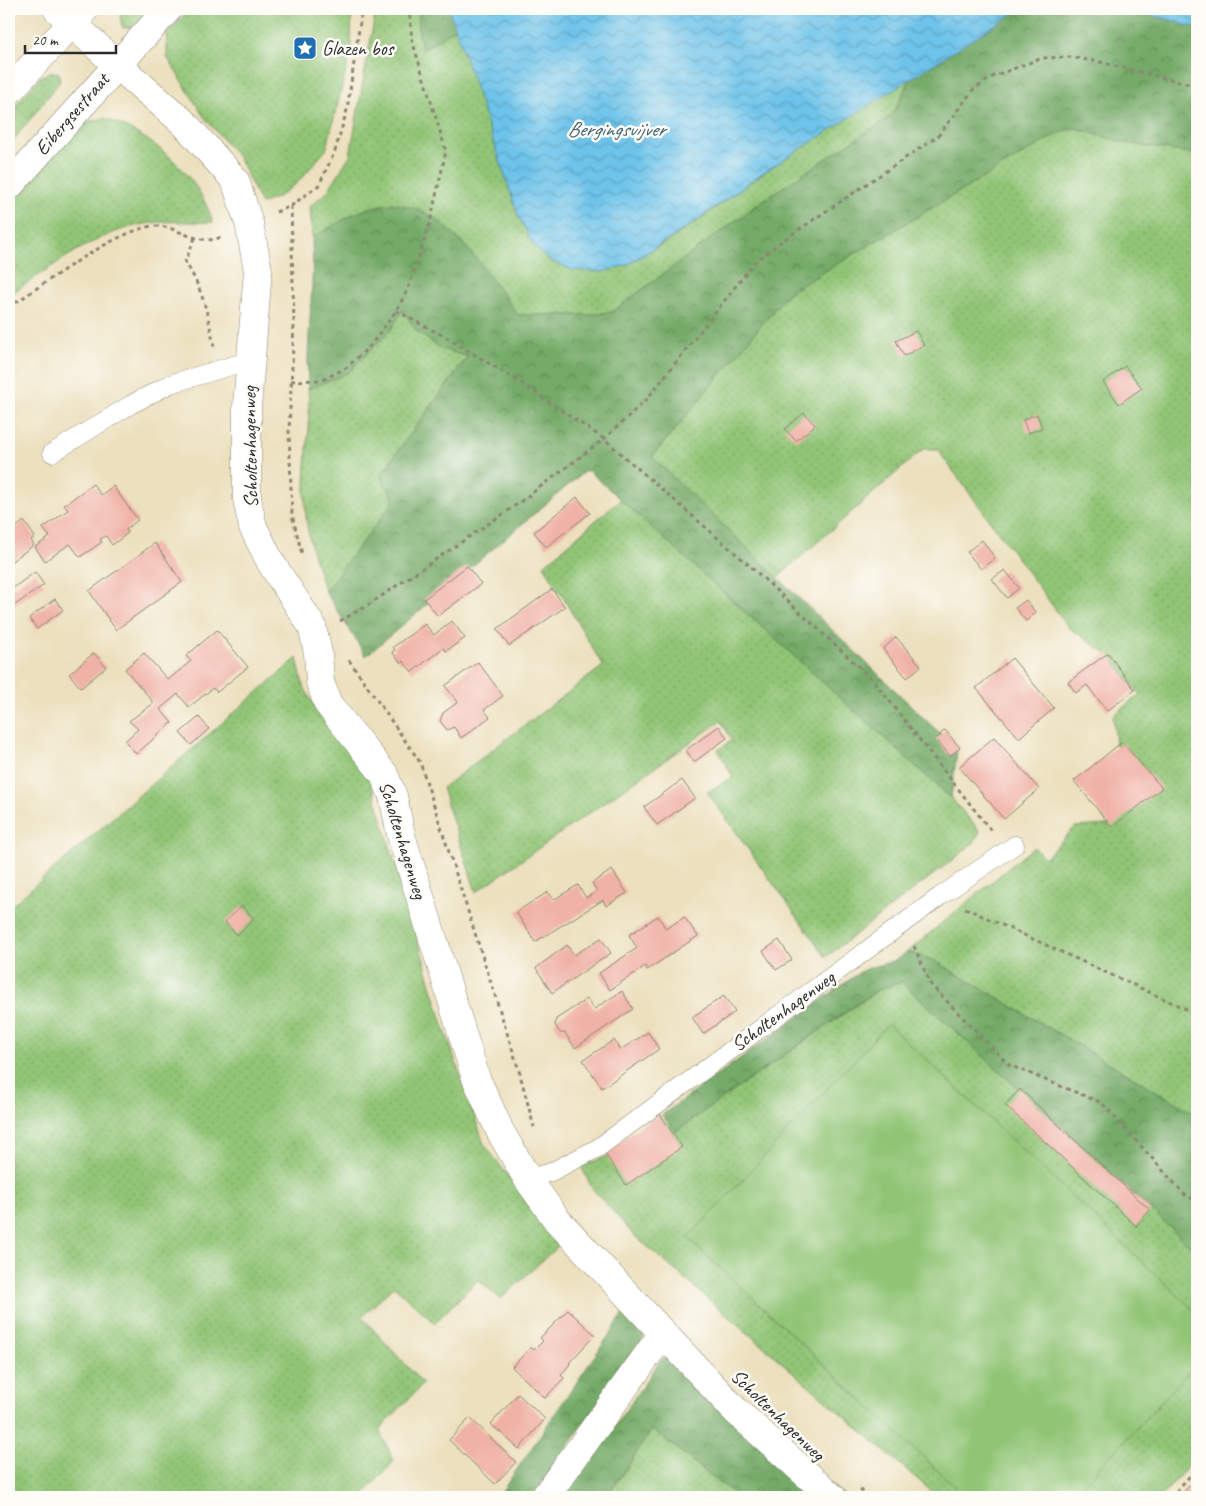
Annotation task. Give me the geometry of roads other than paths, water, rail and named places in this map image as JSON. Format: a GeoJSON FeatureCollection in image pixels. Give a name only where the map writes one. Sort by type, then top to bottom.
{"type":"FeatureCollection","features":[{"type":"Feature","properties":{"kind":"street","name":"Eibergsestraat"},"geometry":{"type":"LineString","coordinates":[[9,186],[116,64],[168,9]]}},
{"type":"Feature","properties":{"kind":"street","name":"Scholtenhagenweg"},"geometry":{"type":"LineString","coordinates":[[70,13],[116,64],[184,123],[235,180],[249,223],[258,270],[247,407],[247,499],[253,527],[271,563],[312,626],[318,652],[320,682],[328,704],[384,774],[393,796],[401,835],[476,1078],[500,1131],[538,1176],[558,1220],[662,1335],[736,1411],[844,1491]]}},
{"type":"Feature","properties":{"kind":"street"},"geometry":{"type":"LineString","coordinates":[[9,91],[70,13]]}},
{"type":"Feature","properties":{"kind":"street"},"geometry":{"type":"LineString","coordinates":[[545,1497],[662,1335]]}},
{"type":"Feature","properties":{"kind":"lane"},"geometry":{"type":"LineString","coordinates":[[52,453],[130,405],[170,384],[251,360]]}},
{"type":"Feature","properties":{"kind":"lane","name":"Scholtenhagenweg"},"geometry":{"type":"LineString","coordinates":[[538,1176],[598,1148],[904,922],[1010,848]]}},
{"type":"Feature","properties":{"kind":"water","name":"Bergingsvijver"},"geometry":{"type":"Polygon","coordinates":[[[449,9],[1020,9],[758,176],[682,231],[627,265],[602,272],[572,270],[549,260],[534,246],[518,215],[449,9]]]}},
{"type":"Feature","properties":{"kind":"water"},"geometry":{"type":"Polygon","coordinates":[[[1129,9],[1197,9],[1197,28],[1129,9]]]}},
{"type":"Feature","properties":{"kind":"place","name":"Glazen bos"},"geometry":{"type":"Point","coordinates":[305,48]}}]}
